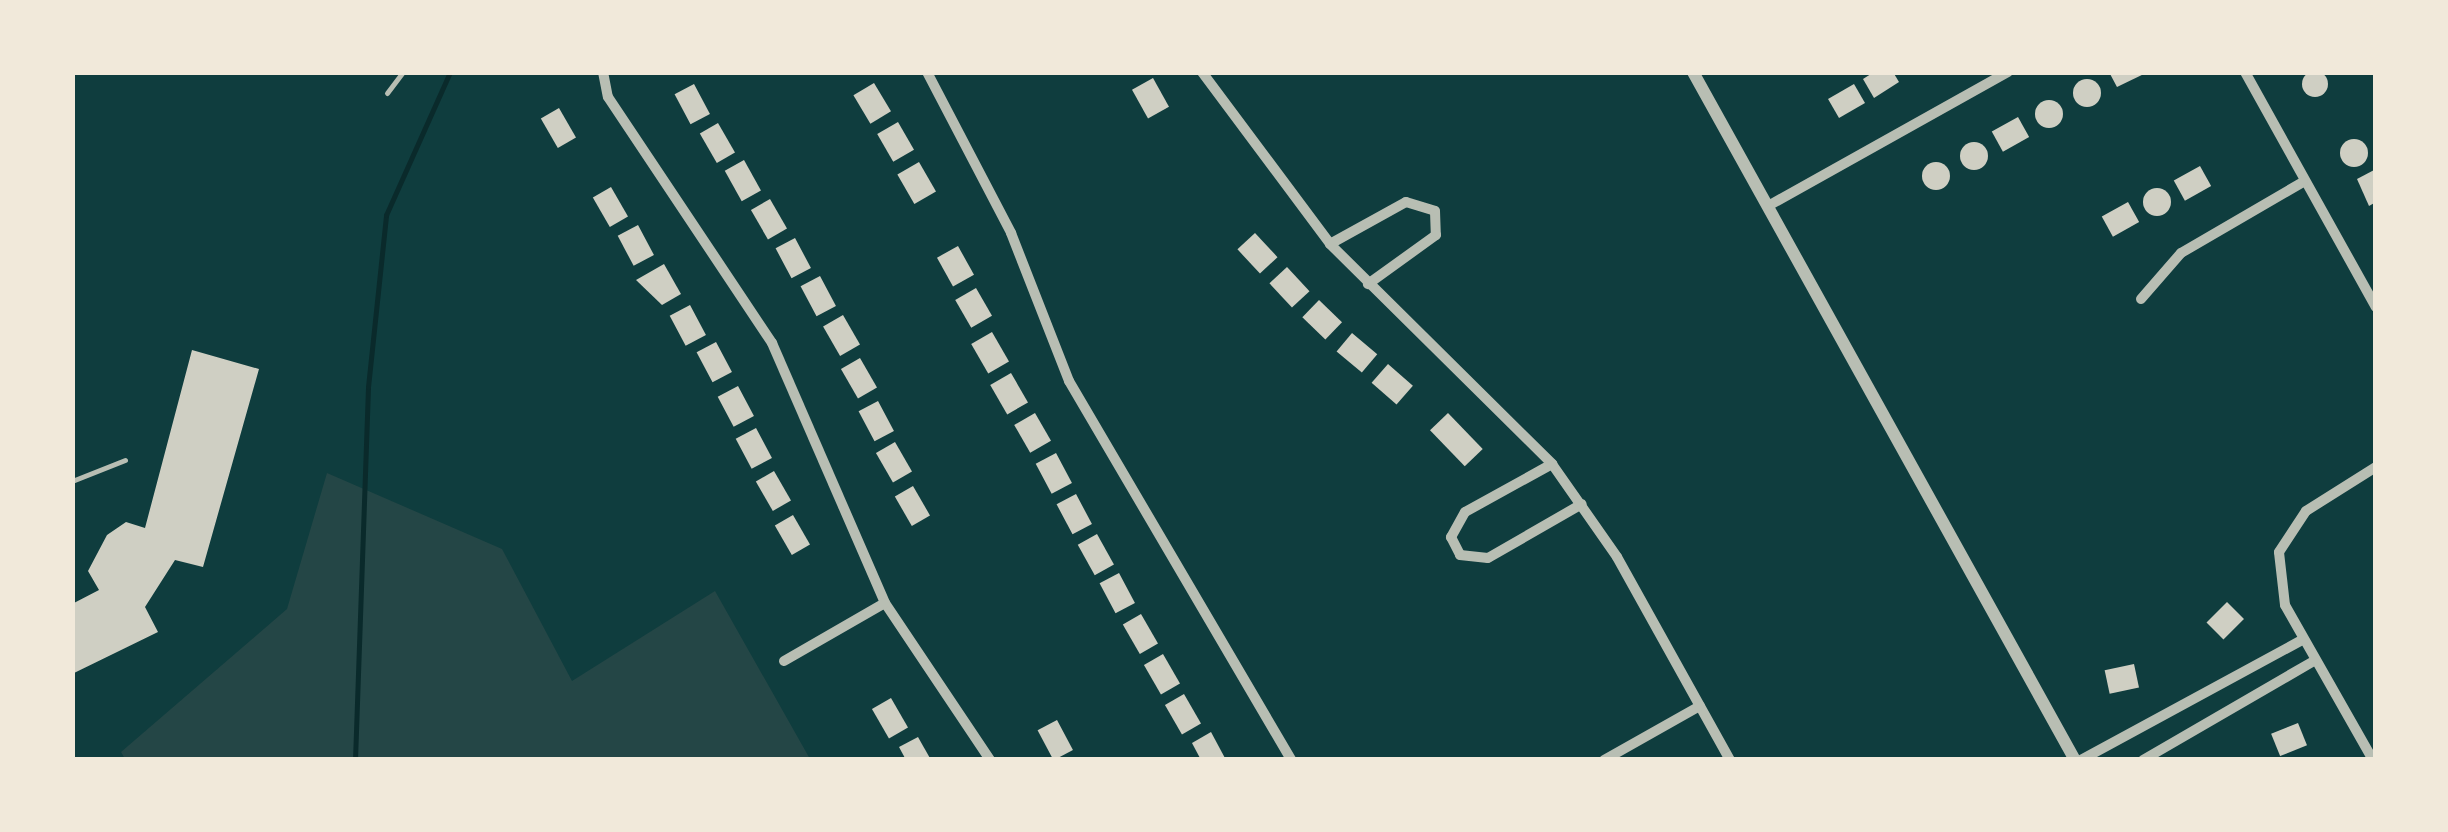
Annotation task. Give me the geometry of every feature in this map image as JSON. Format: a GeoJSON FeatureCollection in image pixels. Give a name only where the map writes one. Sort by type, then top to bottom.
{"type":"FeatureCollection","features":[{"type":"Feature","properties":{"kind":"street"},"geometry":{"type":"LineString","coordinates":[[604,72],[608,97],[772,343],[886,604],[990,760]]}},
{"type":"Feature","properties":{"kind":"street"},"geometry":{"type":"LineString","coordinates":[[927,72],[1012,233],[1069,381],[1291,760]]}},
{"type":"Feature","properties":{"kind":"street"},"geometry":{"type":"LineString","coordinates":[[1202,72],[1330,244],[1552,464],[1582,504],[1730,760]]}},
{"type":"Feature","properties":{"kind":"street"},"geometry":{"type":"LineString","coordinates":[[1694,72],[2078,760],[2302,640]]}},
{"type":"Feature","properties":{"kind":"street"},"geometry":{"type":"LineString","coordinates":[[1768,206],[2008,72]]}},
{"type":"Feature","properties":{"kind":"street"},"geometry":{"type":"LineString","coordinates":[[2245,72],[2376,307]]}},
{"type":"Feature","properties":{"kind":"street"},"geometry":{"type":"LineString","coordinates":[[2140,299],[2181,253],[2303,182]]}},
{"type":"Feature","properties":{"kind":"street"},"geometry":{"type":"LineString","coordinates":[[1330,244],[1406,202],[1434,211],[1436,236],[1368,284]]}},
{"type":"Feature","properties":{"kind":"street"},"geometry":{"type":"LineString","coordinates":[[1552,464],[1464,512],[1450,536],[1460,555],[1488,558],[1582,504]]}},
{"type":"Feature","properties":{"kind":"street"},"geometry":{"type":"LineString","coordinates":[[2373,760],[2312,662],[2285,605],[2279,552],[2306,511],[2376,468]]}},
{"type":"Feature","properties":{"kind":"street"},"geometry":{"type":"LineString","coordinates":[[784,661],[886,604]]}},
{"type":"Feature","properties":{"kind":"street"},"geometry":{"type":"LineString","coordinates":[[2142,760],[2312,662]]}},
{"type":"Feature","properties":{"kind":"street"},"geometry":{"type":"LineString","coordinates":[[1604,760],[1700,706]]}},
{"type":"Feature","properties":{"kind":"lane"},"geometry":{"type":"LineString","coordinates":[[387,93],[403,72]]}},
{"type":"Feature","properties":{"kind":"lane"},"geometry":{"type":"LineString","coordinates":[[72,481],[125,460]]}},
{"type":"Feature","properties":{"kind":"shaded area"},"geometry":{"type":"Polygon","coordinates":[[[327,473],[502,549],[572,681],[715,591],[810,759],[125,759],[121,752],[287,609],[327,473]]]}},
{"type":"Feature","properties":{"kind":"building"},"geometry":{"type":"Polygon","coordinates":[[[2315,71],[2325,74],[2325,94],[2315,97],[2305,94],[2302,84],[2305,74],[2315,71]]]}},
{"type":"Feature","properties":{"kind":"building"},"geometry":{"type":"Polygon","coordinates":[[[1874,72],[1893,72],[1899,82],[1874,98],[1863,79],[1874,72]]]}},
{"type":"Feature","properties":{"kind":"building"},"geometry":{"type":"Polygon","coordinates":[[[2109,72],[2148,72],[2117,87],[2109,72]]]}},
{"type":"Feature","properties":{"kind":"building"},"geometry":{"type":"Polygon","coordinates":[[[1153,78],[1169,107],[1148,118],[1132,90],[1153,78]]]}},
{"type":"Feature","properties":{"kind":"building"},"geometry":{"type":"Polygon","coordinates":[[[2087,79],[2097,83],[2101,93],[2097,103],[2087,107],[2077,103],[2073,93],[2077,83],[2087,79]]]}},
{"type":"Feature","properties":{"kind":"building"},"geometry":{"type":"Polygon","coordinates":[[[874,83],[891,111],[870,124],[853,95],[874,83]]]}},
{"type":"Feature","properties":{"kind":"building"},"geometry":{"type":"Polygon","coordinates":[[[694,84],[710,114],[691,124],[675,94],[694,84]]]}},
{"type":"Feature","properties":{"kind":"building"},"geometry":{"type":"Polygon","coordinates":[[[1854,84],[1865,103],[1839,118],[1828,99],[1854,84]]]}},
{"type":"Feature","properties":{"kind":"building"},"geometry":{"type":"Polygon","coordinates":[[[2049,100],[2059,104],[2063,114],[2059,124],[2049,128],[2039,124],[2035,114],[2039,104],[2049,100]]]}},
{"type":"Feature","properties":{"kind":"building"},"geometry":{"type":"Polygon","coordinates":[[[559,108],[576,137],[558,148],[541,118],[559,108]]]}},
{"type":"Feature","properties":{"kind":"building"},"geometry":{"type":"Polygon","coordinates":[[[2018,117],[2029,137],[2003,152],[1992,132],[2018,117]]]}},
{"type":"Feature","properties":{"kind":"building"},"geometry":{"type":"Polygon","coordinates":[[[898,122],[914,150],[893,162],[877,134],[898,122]]]}},
{"type":"Feature","properties":{"kind":"building"},"geometry":{"type":"Polygon","coordinates":[[[718,123],[735,152],[717,163],[700,134],[718,123]]]}},
{"type":"Feature","properties":{"kind":"building"},"geometry":{"type":"Polygon","coordinates":[[[2354,139],[2364,143],[2368,153],[2364,163],[2354,167],[2344,163],[2340,153],[2344,143],[2354,139]]]}},
{"type":"Feature","properties":{"kind":"building"},"geometry":{"type":"Polygon","coordinates":[[[1974,142],[1984,146],[1988,156],[1984,166],[1974,170],[1964,166],[1960,156],[1964,146],[1974,142]]]}},
{"type":"Feature","properties":{"kind":"building"},"geometry":{"type":"Polygon","coordinates":[[[744,160],[761,191],[742,201],[725,171],[744,160]]]}},
{"type":"Feature","properties":{"kind":"building"},"geometry":{"type":"Polygon","coordinates":[[[919,162],[936,191],[914,204],[897,174],[919,162]]]}},
{"type":"Feature","properties":{"kind":"building"},"geometry":{"type":"Polygon","coordinates":[[[1936,162],[1946,166],[1950,176],[1946,186],[1936,190],[1926,186],[1922,176],[1926,166],[1936,162]]]}},
{"type":"Feature","properties":{"kind":"building"},"geometry":{"type":"Polygon","coordinates":[[[2200,166],[2211,186],[2185,201],[2174,181],[2200,166]]]}},
{"type":"Feature","properties":{"kind":"building"},"geometry":{"type":"Polygon","coordinates":[[[2376,169],[2376,202],[2369,206],[2357,179],[2376,169]]]}},
{"type":"Feature","properties":{"kind":"building"},"geometry":{"type":"Polygon","coordinates":[[[611,187],[628,216],[610,227],[593,198],[611,187]]]}},
{"type":"Feature","properties":{"kind":"building"},"geometry":{"type":"Polygon","coordinates":[[[2157,188],[2167,192],[2171,202],[2167,212],[2157,216],[2147,212],[2143,202],[2147,192],[2157,188]]]}},
{"type":"Feature","properties":{"kind":"building"},"geometry":{"type":"Polygon","coordinates":[[[770,199],[787,228],[768,239],[751,210],[770,199]]]}},
{"type":"Feature","properties":{"kind":"building"},"geometry":{"type":"Polygon","coordinates":[[[2128,202],[2139,222],[2113,237],[2102,217],[2128,202]]]}},
{"type":"Feature","properties":{"kind":"building"},"geometry":{"type":"Polygon","coordinates":[[[638,225],[654,255],[634,266],[618,236],[638,225]]]}},
{"type":"Feature","properties":{"kind":"building"},"geometry":{"type":"Polygon","coordinates":[[[1255,233],[1278,257],[1260,274],[1237,249],[1255,233]]]}},
{"type":"Feature","properties":{"kind":"building"},"geometry":{"type":"Polygon","coordinates":[[[795,238],[811,268],[792,278],[776,248],[795,238]]]}},
{"type":"Feature","properties":{"kind":"building"},"geometry":{"type":"Polygon","coordinates":[[[958,246],[974,275],[953,286],[937,258],[958,246]]]}},
{"type":"Feature","properties":{"kind":"building"},"geometry":{"type":"Polygon","coordinates":[[[664,264],[681,294],[662,305],[636,280],[664,264]]]}},
{"type":"Feature","properties":{"kind":"building"},"geometry":{"type":"Polygon","coordinates":[[[1287,267],[1310,291],[1292,308],[1269,283],[1287,267]]]}},
{"type":"Feature","properties":{"kind":"building"},"geometry":{"type":"Polygon","coordinates":[[[820,276],[836,306],[817,316],[801,286],[820,276]]]}},
{"type":"Feature","properties":{"kind":"building"},"geometry":{"type":"Polygon","coordinates":[[[976,288],[992,316],[971,328],[955,300],[976,288]]]}},
{"type":"Feature","properties":{"kind":"building"},"geometry":{"type":"Polygon","coordinates":[[[1319,300],[1342,322],[1325,339],[1302,317],[1319,300]]]}},
{"type":"Feature","properties":{"kind":"building"},"geometry":{"type":"Polygon","coordinates":[[[690,305],[706,335],[686,346],[670,316],[690,305]]]}},
{"type":"Feature","properties":{"kind":"building"},"geometry":{"type":"Polygon","coordinates":[[[843,315],[860,344],[840,356],[823,326],[843,315]]]}},
{"type":"Feature","properties":{"kind":"building"},"geometry":{"type":"Polygon","coordinates":[[[992,332],[1009,361],[988,373],[971,344],[992,332]]]}},
{"type":"Feature","properties":{"kind":"building"},"geometry":{"type":"Polygon","coordinates":[[[1352,333],[1377,354],[1362,373],[1337,351],[1352,333]]]}},
{"type":"Feature","properties":{"kind":"building"},"geometry":{"type":"Polygon","coordinates":[[[716,342],[732,372],[713,382],[697,352],[716,342]]]}},
{"type":"Feature","properties":{"kind":"building"},"geometry":{"type":"Polygon","coordinates":[[[192,350],[259,369],[203,567],[175,560],[145,607],[158,632],[72,674],[72,604],[99,590],[88,571],[107,535],[126,522],[145,528],[192,350]]]}},
{"type":"Feature","properties":{"kind":"building"},"geometry":{"type":"Polygon","coordinates":[[[860,358],[877,387],[858,398],[841,369],[860,358]]]}},
{"type":"Feature","properties":{"kind":"building"},"geometry":{"type":"Polygon","coordinates":[[[1388,364],[1413,386],[1397,405],[1372,383],[1388,364]]]}},
{"type":"Feature","properties":{"kind":"building"},"geometry":{"type":"Polygon","coordinates":[[[1011,373],[1028,402],[1007,414],[990,385],[1011,373]]]}},
{"type":"Feature","properties":{"kind":"building"},"geometry":{"type":"Polygon","coordinates":[[[738,386],[754,416],[734,427],[718,397],[738,386]]]}},
{"type":"Feature","properties":{"kind":"building"},"geometry":{"type":"Polygon","coordinates":[[[878,401],[894,431],[875,441],[859,411],[878,401]]]}},
{"type":"Feature","properties":{"kind":"building"},"geometry":{"type":"Polygon","coordinates":[[[1035,413],[1051,441],[1030,453],[1014,425],[1035,413]]]}},
{"type":"Feature","properties":{"kind":"building"},"geometry":{"type":"Polygon","coordinates":[[[1448,413],[1483,449],[1465,466],[1430,430],[1448,413]]]}},
{"type":"Feature","properties":{"kind":"building"},"geometry":{"type":"Polygon","coordinates":[[[756,428],[772,458],[752,469],[736,439],[756,428]]]}},
{"type":"Feature","properties":{"kind":"building"},"geometry":{"type":"Polygon","coordinates":[[[895,442],[912,471],[893,482],[876,453],[895,442]]]}},
{"type":"Feature","properties":{"kind":"building"},"geometry":{"type":"Polygon","coordinates":[[[1056,453],[1072,483],[1052,494],[1036,464],[1056,453]]]}},
{"type":"Feature","properties":{"kind":"building"},"geometry":{"type":"Polygon","coordinates":[[[774,471],[791,500],[773,511],[756,481],[774,471]]]}},
{"type":"Feature","properties":{"kind":"building"},"geometry":{"type":"Polygon","coordinates":[[[913,486],[930,515],[912,526],[895,496],[913,486]]]}},
{"type":"Feature","properties":{"kind":"building"},"geometry":{"type":"Polygon","coordinates":[[[1076,494],[1092,524],[1073,534],[1057,504],[1076,494]]]}},
{"type":"Feature","properties":{"kind":"building"},"geometry":{"type":"Polygon","coordinates":[[[793,515],[810,544],[792,555],[775,526],[793,515]]]}},
{"type":"Feature","properties":{"kind":"building"},"geometry":{"type":"Polygon","coordinates":[[[1097,534],[1114,565],[1095,575],[1078,545],[1097,534]]]}},
{"type":"Feature","properties":{"kind":"building"},"geometry":{"type":"Polygon","coordinates":[[[1119,573],[1135,603],[1116,613],[1100,583],[1119,573]]]}},
{"type":"Feature","properties":{"kind":"building"},"geometry":{"type":"Polygon","coordinates":[[[2227,602],[2244,619],[2223,639],[2206,623],[2227,602]]]}},
{"type":"Feature","properties":{"kind":"building"},"geometry":{"type":"Polygon","coordinates":[[[1141,614],[1158,643],[1140,654],[1123,624],[1141,614]]]}},
{"type":"Feature","properties":{"kind":"building"},"geometry":{"type":"Polygon","coordinates":[[[1163,654],[1180,683],[1161,694],[1144,665],[1163,654]]]}},
{"type":"Feature","properties":{"kind":"building"},"geometry":{"type":"Polygon","coordinates":[[[2134,664],[2139,687],[2110,694],[2105,670],[2134,664]]]}},
{"type":"Feature","properties":{"kind":"building"},"geometry":{"type":"Polygon","coordinates":[[[1184,694],[1201,723],[1182,734],[1165,705],[1184,694]]]}},
{"type":"Feature","properties":{"kind":"building"},"geometry":{"type":"Polygon","coordinates":[[[891,698],[908,727],[889,738],[872,709],[891,698]]]}},
{"type":"Feature","properties":{"kind":"building"},"geometry":{"type":"Polygon","coordinates":[[[1057,720],[1073,750],[1053,760],[1038,730],[1057,720]]]}},
{"type":"Feature","properties":{"kind":"building"},"geometry":{"type":"Polygon","coordinates":[[[2298,723],[2307,745],[2280,756],[2271,734],[2298,723]]]}},
{"type":"Feature","properties":{"kind":"building"},"geometry":{"type":"Polygon","coordinates":[[[1211,732],[1226,760],[1201,760],[1192,743],[1211,732]]]}},
{"type":"Feature","properties":{"kind":"building"},"geometry":{"type":"Polygon","coordinates":[[[918,737],[931,760],[906,760],[899,747],[918,737]]]}},
{"type":"Feature","properties":{"kind":"waterway"},"geometry":{"type":"LineString","coordinates":[[355,760],[368,387],[386,215],[450,72]]}}]}
